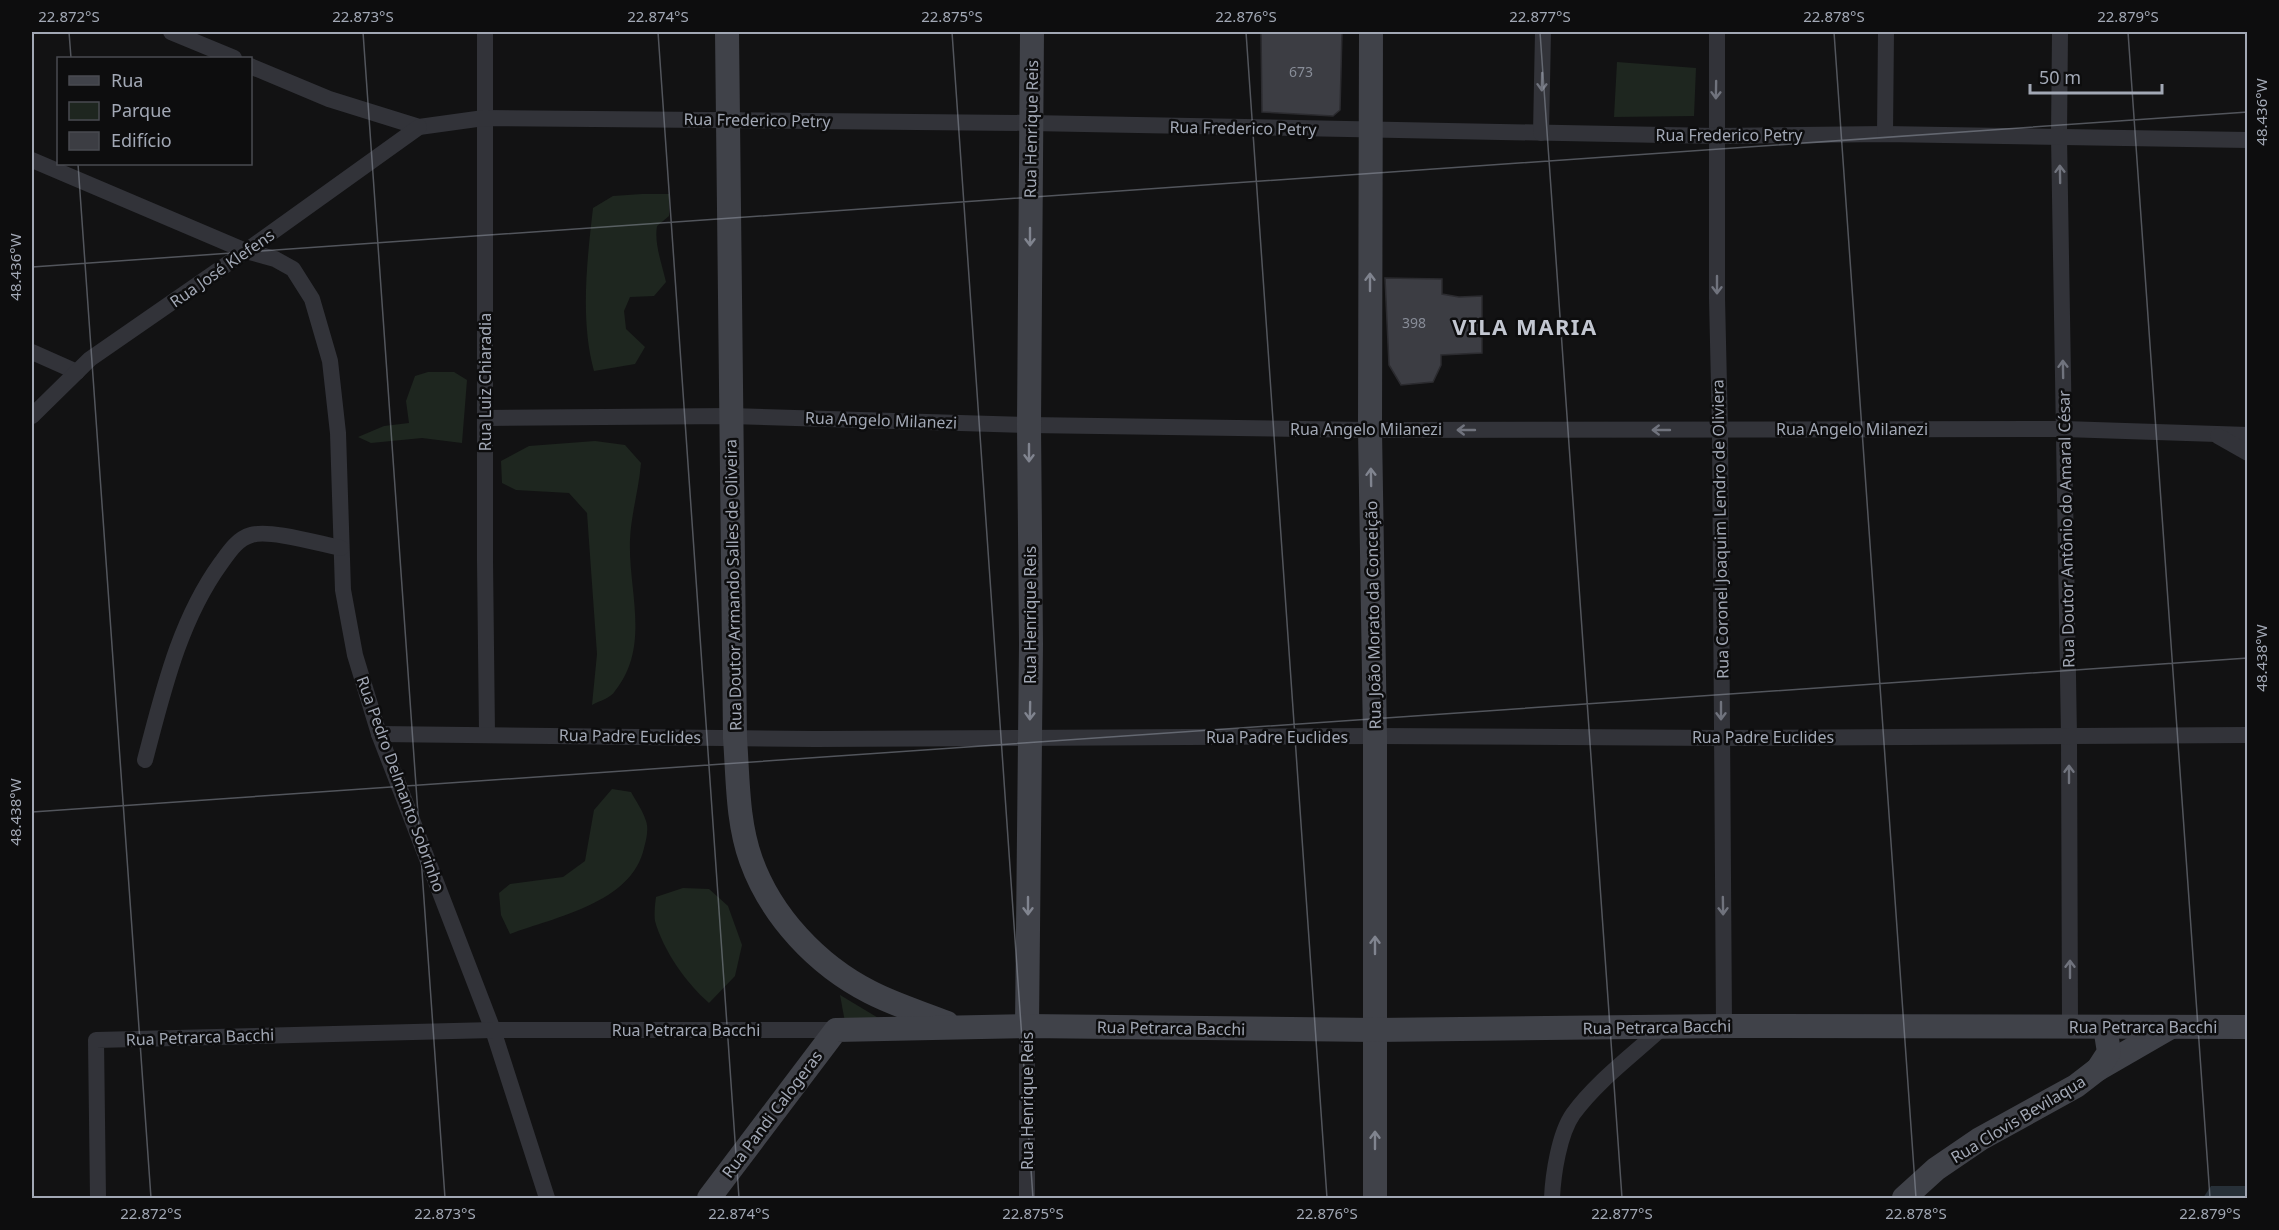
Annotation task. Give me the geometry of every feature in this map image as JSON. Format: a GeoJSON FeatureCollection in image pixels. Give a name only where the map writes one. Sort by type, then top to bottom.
{"type":"FeatureCollection","features":[{"type":"Feature","properties":{"kind":"street"},"geometry":{"type":"LineString","coordinates":[[171,32],[232,57]]}},
{"type":"Feature","properties":{"kind":"street","name":"Rua Luiz Chiaradia"},"geometry":{"type":"LineString","coordinates":[[485,32],[487,734]]}},
{"type":"Feature","properties":{"kind":"street","name":"Rua Doutor Armando Salles de Oliveira"},"geometry":{"type":"LineString","coordinates":[[727,32],[735,738],[739,804],[750,859],[772,905],[803,942],[837,972],[871,993],[957,1027]]}},
{"type":"Feature","properties":{"kind":"street","name":"Rua Henrique Reis"},"geometry":{"type":"LineString","coordinates":[[1027,1198],[1032,32]]}},
{"type":"Feature","properties":{"kind":"street","name":"Rua João Morato da Conceição"},"geometry":{"type":"LineString","coordinates":[[1371,32],[1375,1198]]}},
{"type":"Feature","properties":{"kind":"street"},"geometry":{"type":"LineString","coordinates":[[1541,133],[1543,32]]}},
{"type":"Feature","properties":{"kind":"street","name":"Rua Coronel Joaquim Lendro de Oliviera"},"geometry":{"type":"LineString","coordinates":[[1718,32],[1716,136],[1724,1026]]}},
{"type":"Feature","properties":{"kind":"street"},"geometry":{"type":"LineString","coordinates":[[1885,134],[1886,32]]}},
{"type":"Feature","properties":{"kind":"street","name":"Rua Doutor Antônio do Amaral César"},"geometry":{"type":"LineString","coordinates":[[2060,32],[2069,736],[2070,1027]]}},
{"type":"Feature","properties":{"kind":"street","name":"Rua Frederico Petry"},"geometry":{"type":"LineString","coordinates":[[252,67],[329,99],[419,127],[484,118],[1030,123],[1716,136],[1885,134],[2247,140]]}},
{"type":"Feature","properties":{"kind":"street","name":"Rua José Klefens"},"geometry":{"type":"LineString","coordinates":[[32,416],[90,359],[419,127]]}},
{"type":"Feature","properties":{"kind":"street","name":"Rua Pedro Delmanto Sobrinho"},"geometry":{"type":"LineString","coordinates":[[32,160],[246,251],[275,259],[293,269],[312,299],[330,361],[338,433],[343,590],[355,655],[380,734],[493,1030],[547,1198]]}},
{"type":"Feature","properties":{"kind":"street"},"geometry":{"type":"LineString","coordinates":[[32,352],[77,372]]}},
{"type":"Feature","properties":{"kind":"street","name":"Rua Angelo Milanezi"},"geometry":{"type":"LineString","coordinates":[[485,418],[731,416],[1029,425],[1371,430],[2064,429],[2247,435]]}},
{"type":"Feature","properties":{"kind":"street"},"geometry":{"type":"LineString","coordinates":[[2215,434],[2247,453]]}},
{"type":"Feature","properties":{"kind":"street"},"geometry":{"type":"LineString","coordinates":[[145,760],[166,682],[186,623],[212,576],[235,544],[250,535],[268,534],[342,548]]}},
{"type":"Feature","properties":{"kind":"street","name":"Rua Padre Euclides"},"geometry":{"type":"LineString","coordinates":[[380,734],[735,738],[1375,736],[1722,738],[2247,735]]}},
{"type":"Feature","properties":{"kind":"street","name":"Rua Petrarca Bacchi"},"geometry":{"type":"LineString","coordinates":[[98,1198],[96,1040],[493,1030],[836,1030],[1027,1026],[1375,1030],[1724,1026],[2247,1027]]}},
{"type":"Feature","properties":{"kind":"street"},"geometry":{"type":"LineString","coordinates":[[1552,1198],[1556,1158],[1571,1116],[1596,1087],[1663,1027]]}},
{"type":"Feature","properties":{"kind":"street","name":"Rua Clovis Bevilaqua"},"geometry":{"type":"LineString","coordinates":[[1904,1198],[1935,1169],[1980,1138],[2076,1086],[2098,1070],[2109,1052],[2105,1027]]}},
{"type":"Feature","properties":{"kind":"street"},"geometry":{"type":"LineString","coordinates":[[2098,1070],[2170,1028]]}},
{"type":"Feature","properties":{"kind":"street","name":"Rua Pandi Calogeras"},"geometry":{"type":"LineString","coordinates":[[710,1198],[836,1030]]}},
{"type":"Feature","properties":{"kind":"green space"},"geometry":{"type":"Polygon","coordinates":[[[1617,62],[1696,68],[1694,116],[1614,117],[1617,62]]]}},
{"type":"Feature","properties":{"kind":"green space"},"geometry":{"type":"Polygon","coordinates":[[[669,194],[669,216],[657,226],[656,233],[657,247],[666,282],[654,296],[630,297],[624,311],[626,329],[645,347],[635,364],[594,371],[586,311],[587,269],[593,208],[613,196],[669,194]]]}},
{"type":"Feature","properties":{"kind":"green space"},"geometry":{"type":"Polygon","coordinates":[[[428,372],[454,372],[467,380],[462,443],[422,438],[371,443],[358,437],[384,426],[409,423],[406,401],[415,376],[428,372]]]}},
{"type":"Feature","properties":{"kind":"green space"},"geometry":{"type":"Polygon","coordinates":[[[595,441],[625,445],[641,463],[630,540],[635,618],[632,656],[626,674],[613,693],[592,705],[597,654],[587,513],[569,493],[516,490],[502,483],[501,461],[529,446],[595,441]]]}},
{"type":"Feature","properties":{"kind":"green space"},"geometry":{"type":"Polygon","coordinates":[[[612,789],[631,792],[646,821],[646,838],[637,867],[608,895],[569,914],[510,934],[501,915],[499,893],[510,884],[563,877],[585,861],[594,810],[612,789]]]}},
{"type":"Feature","properties":{"kind":"green space"},"geometry":{"type":"Polygon","coordinates":[[[683,888],[709,889],[728,906],[742,945],[735,976],[709,1003],[676,965],[655,921],[656,897],[683,888]]]}},
{"type":"Feature","properties":{"kind":"green space"},"geometry":{"type":"Polygon","coordinates":[[[840,995],[885,1022],[845,1022],[840,995]]]}},
{"type":"Feature","properties":{"kind":"shaded area"},"geometry":{"type":"Polygon","coordinates":[[[2211,1186],[2247,1186],[2247,1198],[2203,1198],[2211,1186]]]}},
{"type":"Feature","properties":{"kind":"building"},"geometry":{"type":"Polygon","coordinates":[[[1261,32],[1342,32],[1340,110],[1333,116],[1262,112],[1261,32]]]}},
{"type":"Feature","properties":{"kind":"building"},"geometry":{"type":"Polygon","coordinates":[[[1385,278],[1442,279],[1442,294],[1459,297],[1482,296],[1482,353],[1441,355],[1441,365],[1433,382],[1401,385],[1389,365],[1385,278]]]}},
{"type":"Feature","properties":{"kind":"district","name":"VILA MARIA"},"geometry":{"type":"Point","coordinates":[1525,326]}}]}
